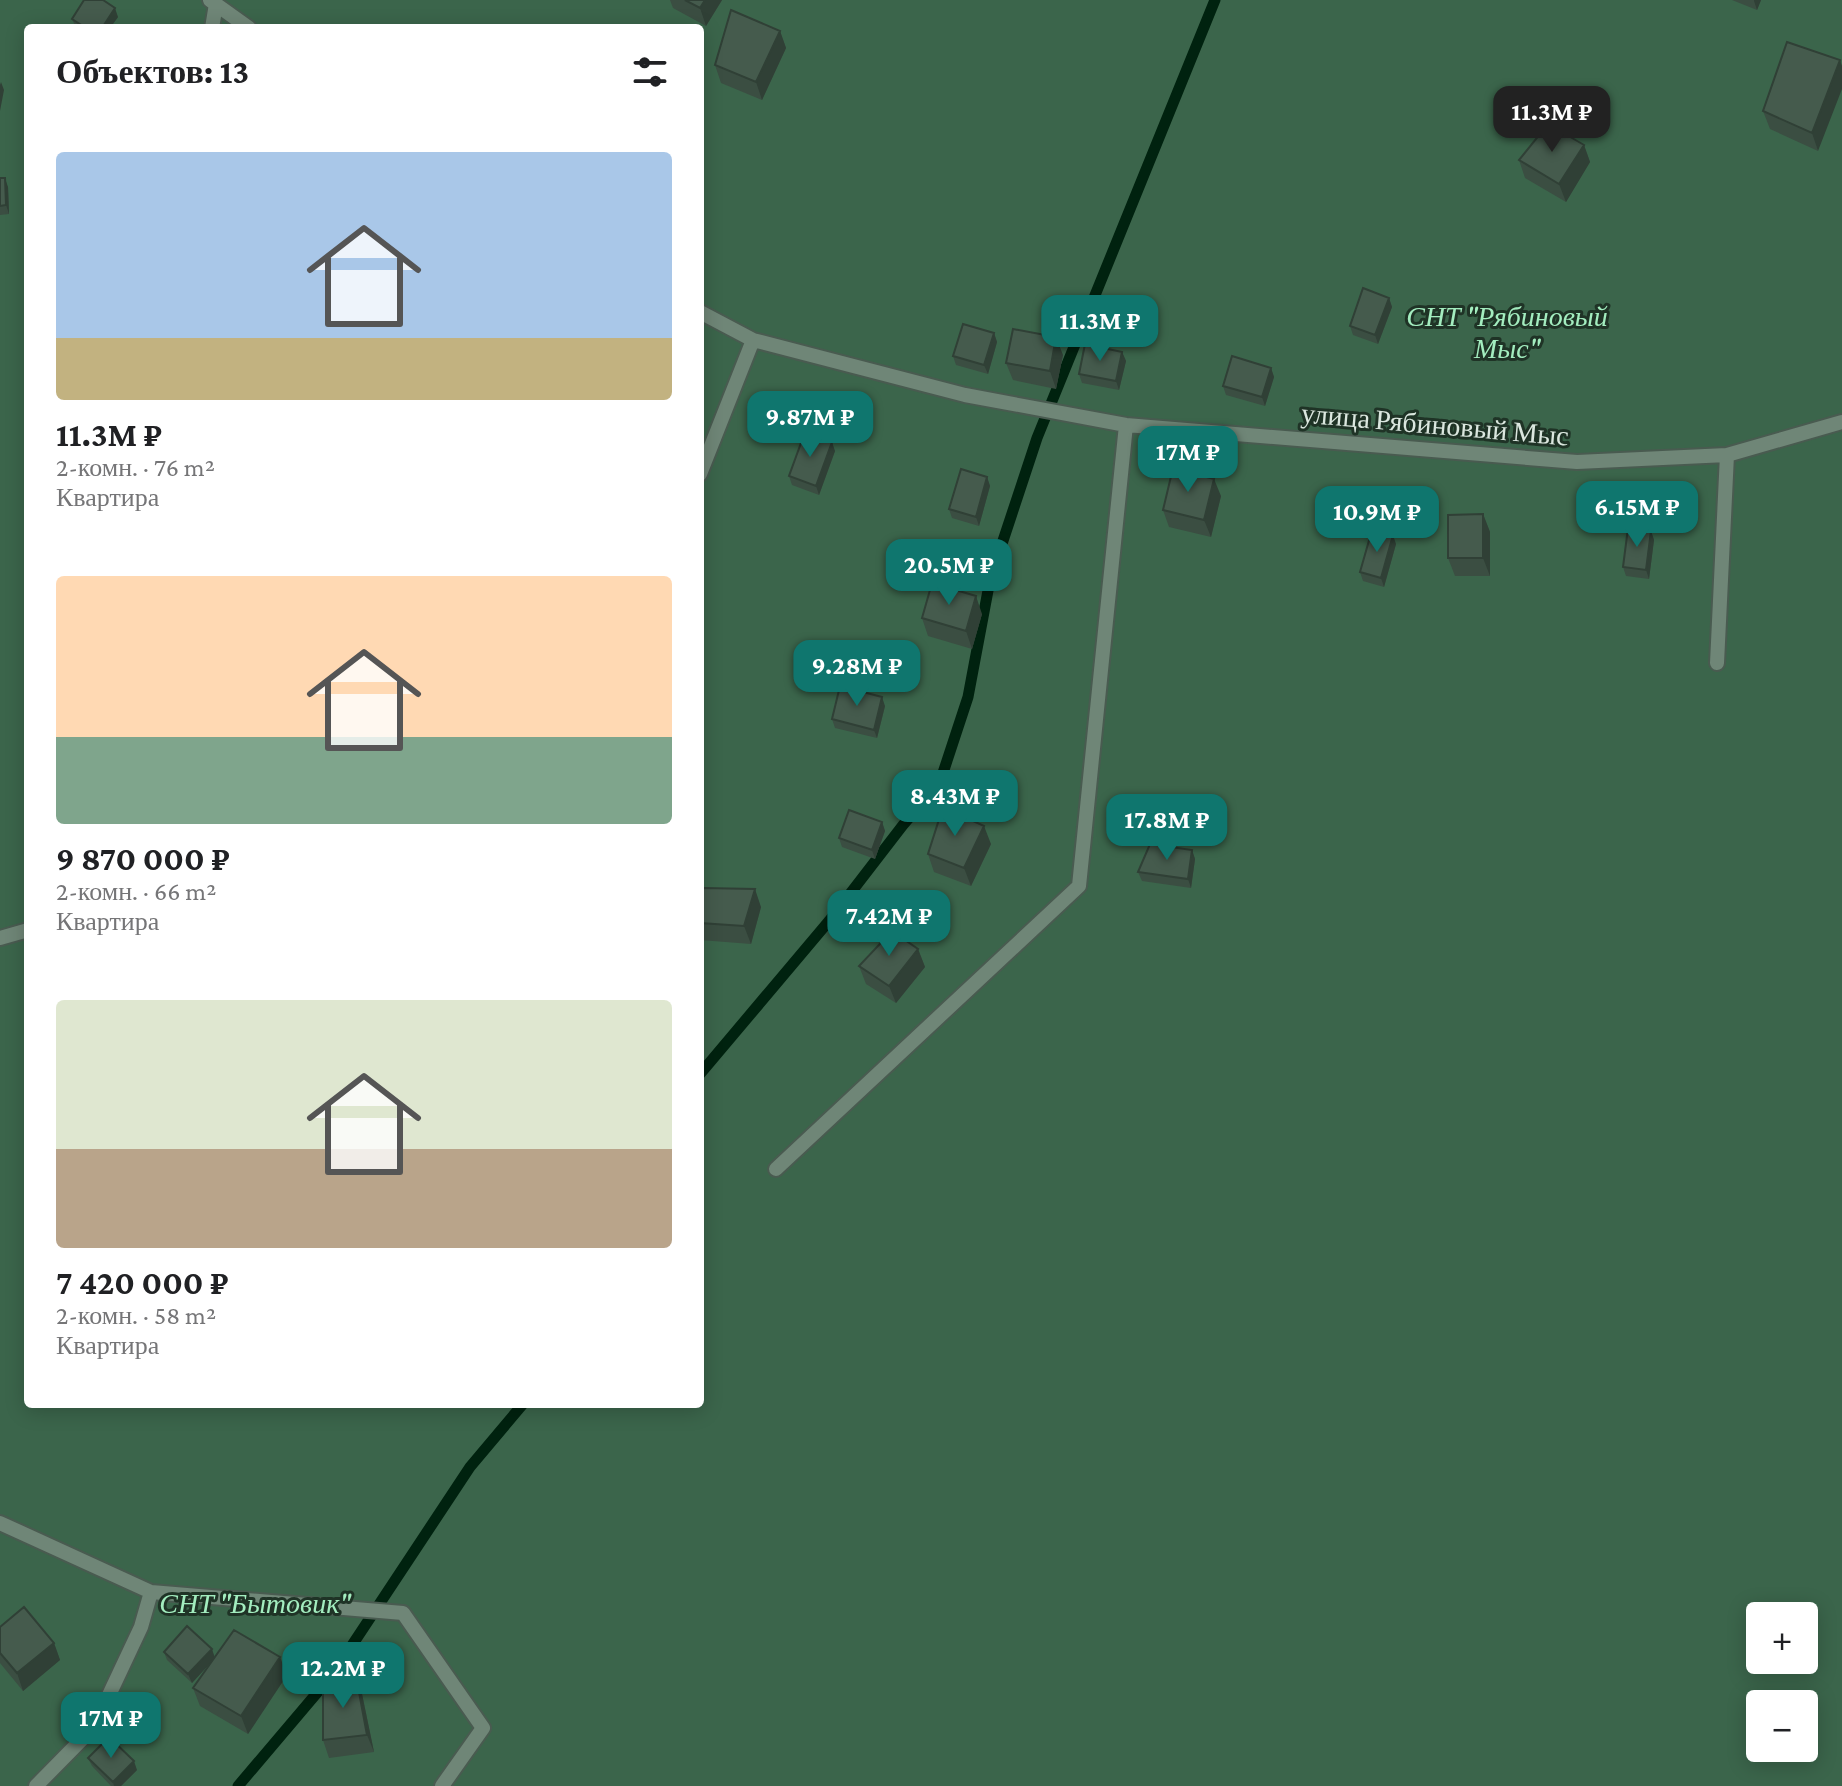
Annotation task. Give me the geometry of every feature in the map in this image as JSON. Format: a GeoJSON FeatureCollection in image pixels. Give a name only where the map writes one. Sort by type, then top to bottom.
{"type":"FeatureCollection","features":[{"type":"Feature","properties":{"kind":"lane"},"geometry":{"type":"LineString","coordinates":[[212,24],[213,2]]}},
{"type":"Feature","properties":{"kind":"lane"},"geometry":{"type":"LineString","coordinates":[[213,2],[243,24]]}},
{"type":"Feature","properties":{"kind":"lane","name":"улица Рябиновый Мыс"},"geometry":{"type":"LineString","coordinates":[[704,314],[753,340],[965,395],[1126,425],[1577,462],[1727,455],[1842,422]]}},
{"type":"Feature","properties":{"kind":"lane"},"geometry":{"type":"LineString","coordinates":[[704,464],[753,340]]}},
{"type":"Feature","properties":{"kind":"lane"},"geometry":{"type":"LineString","coordinates":[[776,1169],[1079,886],[1126,425]]}},
{"type":"Feature","properties":{"kind":"lane"},"geometry":{"type":"LineString","coordinates":[[1717,663],[1727,455]]}},
{"type":"Feature","properties":{"kind":"lane"},"geometry":{"type":"LineString","coordinates":[[0,938],[24,931]]}},
{"type":"Feature","properties":{"kind":"lane"},"geometry":{"type":"LineString","coordinates":[[0,1523],[151,1592],[403,1613],[483,1728],[442,1786]]}},
{"type":"Feature","properties":{"kind":"lane"},"geometry":{"type":"LineString","coordinates":[[36,1786],[94,1727],[141,1627],[151,1592]]}},
{"type":"Feature","properties":{"kind":"green space"},"geometry":{"type":"Polygon","coordinates":[[[0,0],[1842,0],[1842,1786],[0,1786],[0,0]]]}},
{"type":"Feature","properties":{"kind":"building"},"geometry":{"type":"Polygon","coordinates":[[[84,0],[103,0],[115,8],[105,24],[80,24],[72,19],[84,0]]]}},
{"type":"Feature","properties":{"kind":"building"},"geometry":{"type":"Polygon","coordinates":[[[685,0],[705,0],[700,8],[685,0]]]}},
{"type":"Feature","properties":{"kind":"building"},"geometry":{"type":"Polygon","coordinates":[[[731,10],[780,31],[756,82],[715,65],[731,10]]]}},
{"type":"Feature","properties":{"kind":"building"},"geometry":{"type":"Polygon","coordinates":[[[1787,42],[1840,60],[1812,133],[1763,111],[1787,42]]]}},
{"type":"Feature","properties":{"kind":"building"},"geometry":{"type":"Polygon","coordinates":[[[1548,124],[1584,145],[1559,184],[1519,160],[1548,124]]]}},
{"type":"Feature","properties":{"kind":"building"},"geometry":{"type":"Polygon","coordinates":[[[0,178],[5,178],[6,205],[0,206],[0,178]]]}},
{"type":"Feature","properties":{"kind":"building"},"geometry":{"type":"Polygon","coordinates":[[[1363,288],[1389,298],[1375,335],[1350,326],[1363,288]]]}},
{"type":"Feature","properties":{"kind":"building"},"geometry":{"type":"Polygon","coordinates":[[[963,324],[994,333],[984,365],[953,356],[963,324]]]}},
{"type":"Feature","properties":{"kind":"building"},"geometry":{"type":"Polygon","coordinates":[[[1013,329],[1056,337],[1050,371],[1006,363],[1013,329]]]}},
{"type":"Feature","properties":{"kind":"building"},"geometry":{"type":"Polygon","coordinates":[[[1085,344],[1122,352],[1116,381],[1079,374],[1085,344]]]}},
{"type":"Feature","properties":{"kind":"building"},"geometry":{"type":"Polygon","coordinates":[[[1232,356],[1271,368],[1262,397],[1223,386],[1232,356]]]}},
{"type":"Feature","properties":{"kind":"building"},"geometry":{"type":"Polygon","coordinates":[[[805,432],[832,442],[816,486],[789,476],[805,432]]]}},
{"type":"Feature","properties":{"kind":"building"},"geometry":{"type":"Polygon","coordinates":[[[1173,468],[1214,479],[1204,520],[1163,510],[1173,468]]]}},
{"type":"Feature","properties":{"kind":"building"},"geometry":{"type":"Polygon","coordinates":[[[961,469],[987,477],[976,517],[949,509],[961,469]]]}},
{"type":"Feature","properties":{"kind":"building"},"geometry":{"type":"Polygon","coordinates":[[[1483,514],[1483,558],[1448,558],[1448,515],[1483,514]]]}},
{"type":"Feature","properties":{"kind":"building"},"geometry":{"type":"Polygon","coordinates":[[[1628,528],[1651,531],[1646,570],[1623,567],[1628,528]]]}},
{"type":"Feature","properties":{"kind":"building"},"geometry":{"type":"Polygon","coordinates":[[[1372,530],[1393,535],[1381,578],[1360,572],[1372,530]]]}},
{"type":"Feature","properties":{"kind":"building"},"geometry":{"type":"Polygon","coordinates":[[[932,583],[976,596],[966,631],[922,618],[932,583]]]}},
{"type":"Feature","properties":{"kind":"building"},"geometry":{"type":"Polygon","coordinates":[[[840,686],[882,697],[874,730],[832,719],[840,686]]]}},
{"type":"Feature","properties":{"kind":"building"},"geometry":{"type":"Polygon","coordinates":[[[943,807],[984,826],[964,868],[928,854],[943,807]]]}},
{"type":"Feature","properties":{"kind":"building"},"geometry":{"type":"Polygon","coordinates":[[[849,810],[882,822],[872,850],[839,838],[849,810]]]}},
{"type":"Feature","properties":{"kind":"building"},"geometry":{"type":"Polygon","coordinates":[[[1150,844],[1192,850],[1188,879],[1138,872],[1150,844]]]}},
{"type":"Feature","properties":{"kind":"building"},"geometry":{"type":"Polygon","coordinates":[[[704,888],[755,889],[744,926],[704,923],[704,888]]]}},
{"type":"Feature","properties":{"kind":"building"},"geometry":{"type":"Polygon","coordinates":[[[892,931],[918,949],[889,986],[859,966],[892,931]]]}},
{"type":"Feature","properties":{"kind":"building"},"geometry":{"type":"Polygon","coordinates":[[[24,1607],[54,1643],[17,1673],[0,1653],[0,1627],[24,1607]]]}},
{"type":"Feature","properties":{"kind":"building"},"geometry":{"type":"Polygon","coordinates":[[[187,1626],[212,1649],[188,1674],[164,1652],[187,1626]]]}},
{"type":"Feature","properties":{"kind":"building"},"geometry":{"type":"Polygon","coordinates":[[[234,1630],[280,1657],[241,1716],[193,1688],[234,1630]]]}},
{"type":"Feature","properties":{"kind":"building"},"geometry":{"type":"Polygon","coordinates":[[[356,1676],[367,1735],[323,1740],[323,1685],[356,1676]]]}},
{"type":"Feature","properties":{"kind":"building"},"geometry":{"type":"Polygon","coordinates":[[[109,1737],[134,1761],[113,1782],[88,1758],[109,1737]]]}},
{"type":"Feature","properties":{"kind":"waterway"},"geometry":{"type":"LineString","coordinates":[[704,1069],[829,921],[940,782],[968,697],[990,580],[1037,438],[1215,0]]}},
{"type":"Feature","properties":{"kind":"waterway"},"geometry":{"type":"LineString","coordinates":[[238,1786],[333,1674],[470,1467],[520,1408]]}},
{"type":"Feature","properties":{"kind":"park label","name":"СНТ \"Рябиновый Мыс\""},"geometry":{"type":"Point","coordinates":[1507,332]}},
{"type":"Feature","properties":{"kind":"park label","name":"СНТ \"Бытовик\""},"geometry":{"type":"Point","coordinates":[255,1603]}}]}
